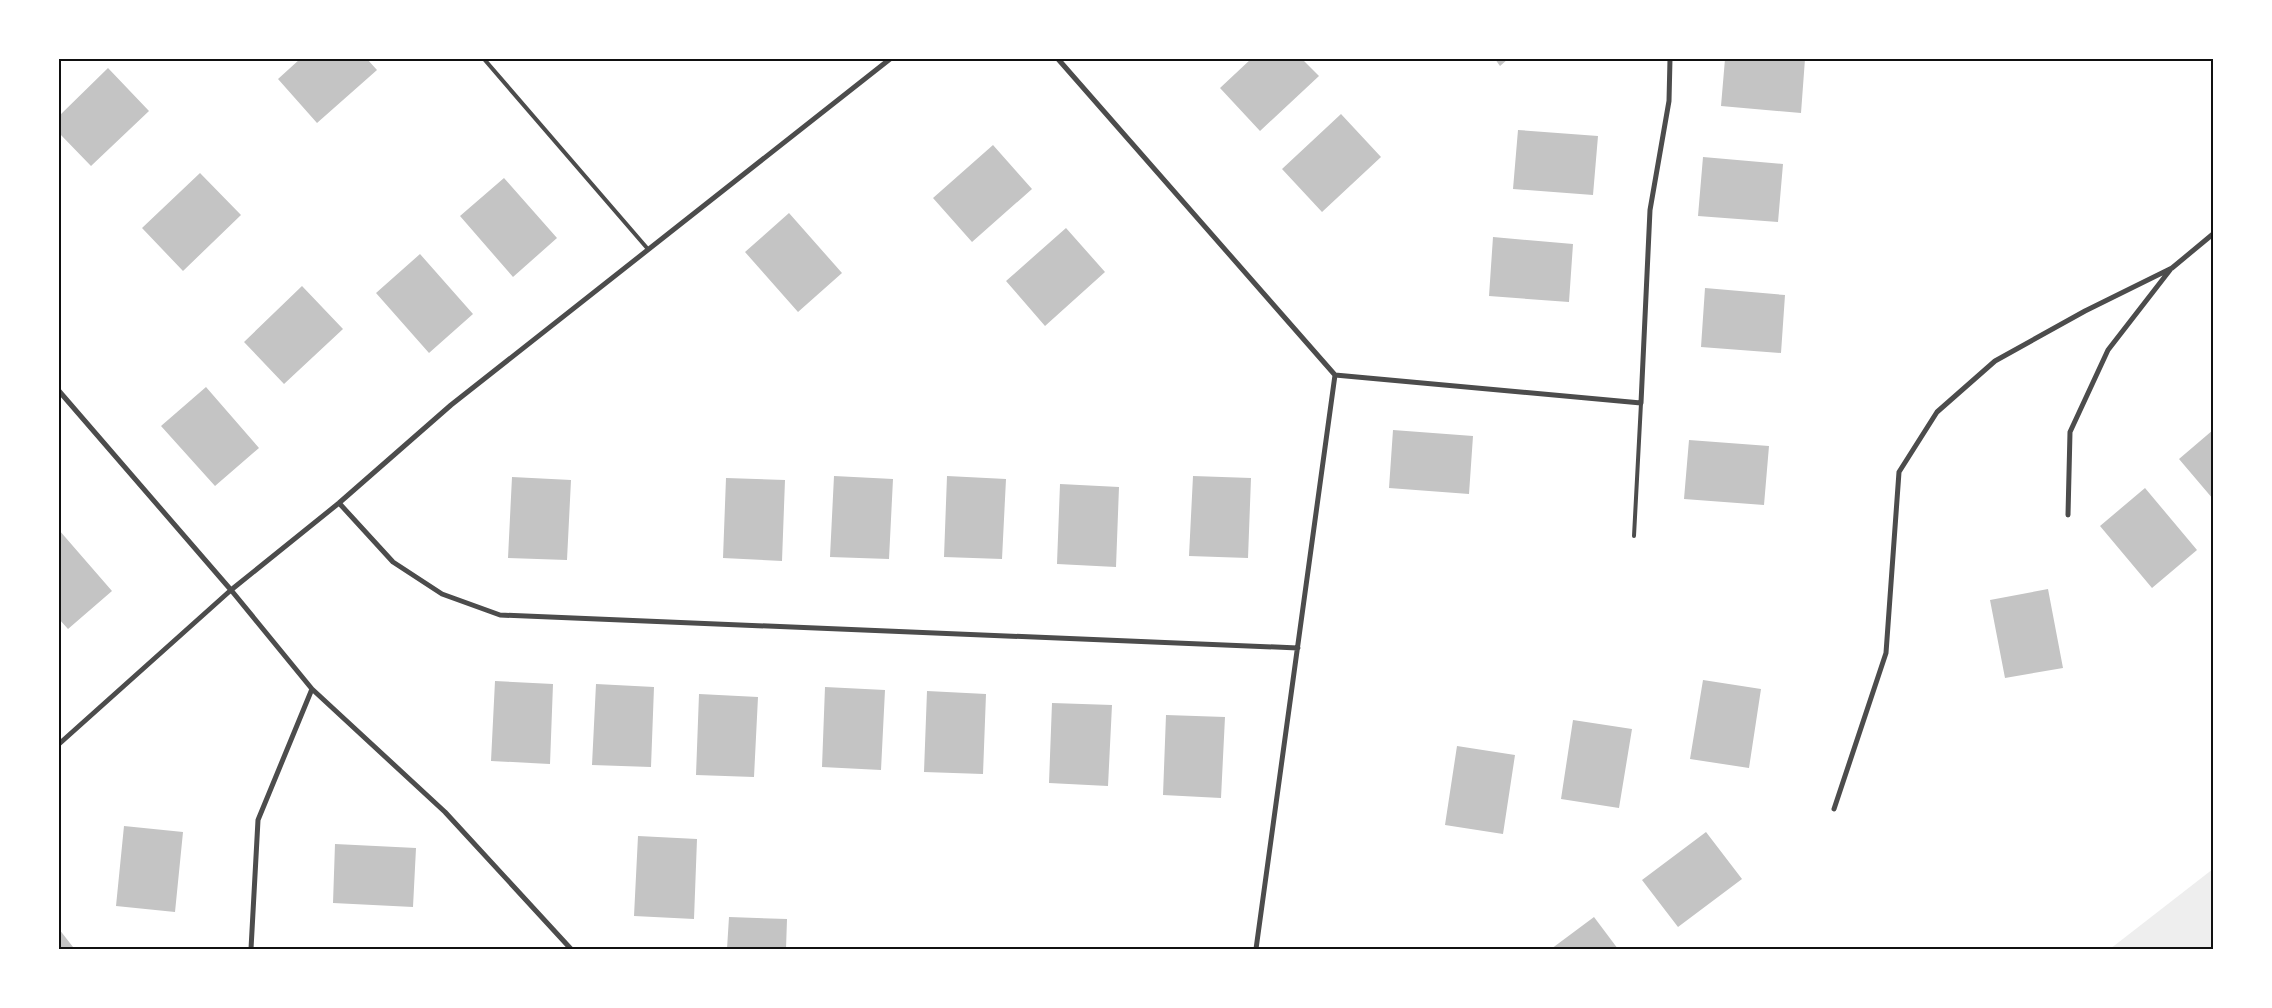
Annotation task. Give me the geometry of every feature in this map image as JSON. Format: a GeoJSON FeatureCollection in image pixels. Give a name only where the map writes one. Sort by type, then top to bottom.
{"type":"FeatureCollection","features":[{"type":"Feature","properties":{"kind":"street"},"geometry":{"type":"LineString","coordinates":[[59,744],[231,590],[339,503],[451,405],[647,248],[890,59]]}},
{"type":"Feature","properties":{"kind":"street"},"geometry":{"type":"LineString","coordinates":[[1058,59],[1335,375],[1641,403],[1650,210],[1669,101],[1670,59]]}},
{"type":"Feature","properties":{"kind":"street"},"geometry":{"type":"LineString","coordinates":[[2068,515],[2070,432],[2108,350],[2172,268],[2213,234]]}},
{"type":"Feature","properties":{"kind":"street"},"geometry":{"type":"LineString","coordinates":[[1834,809],[1886,653],[1900,472],[1932,419],[1937,412],[1995,362],[2085,311],[2172,268]]}},
{"type":"Feature","properties":{"kind":"street"},"geometry":{"type":"LineString","coordinates":[[1256,949],[1335,375]]}},
{"type":"Feature","properties":{"kind":"street"},"geometry":{"type":"LineString","coordinates":[[59,391],[231,590],[312,689],[446,812],[571,949]]}},
{"type":"Feature","properties":{"kind":"street"},"geometry":{"type":"LineString","coordinates":[[339,503],[392,562],[442,594],[500,615],[1298,648]]}},
{"type":"Feature","properties":{"kind":"street"},"geometry":{"type":"LineString","coordinates":[[251,949],[258,820],[312,689]]}},
{"type":"Feature","properties":{"kind":"lane"},"geometry":{"type":"LineString","coordinates":[[484,59],[647,248]]}},
{"type":"Feature","properties":{"kind":"lane"},"geometry":{"type":"LineString","coordinates":[[1634,536],[1641,403]]}},
{"type":"Feature","properties":{"kind":"shaded area"},"geometry":{"type":"Polygon","coordinates":[[[2213,869],[2213,949],[2110,949],[2213,869]]]}},
{"type":"Feature","properties":{"kind":"building"},"geometry":{"type":"Polygon","coordinates":[[[300,59],[367,59],[377,70],[317,123],[278,79],[300,59]]]}},
{"type":"Feature","properties":{"kind":"building"},"geometry":{"type":"Polygon","coordinates":[[[1251,59],[1302,59],[1319,76],[1260,131],[1220,88],[1251,59]]]}},
{"type":"Feature","properties":{"kind":"building"},"geometry":{"type":"Polygon","coordinates":[[[1495,59],[1508,59],[1500,66],[1495,59]]]}},
{"type":"Feature","properties":{"kind":"building"},"geometry":{"type":"Polygon","coordinates":[[[1725,59],[1805,59],[1801,113],[1721,106],[1725,59]]]}},
{"type":"Feature","properties":{"kind":"building"},"geometry":{"type":"Polygon","coordinates":[[[108,68],[149,111],[91,166],[59,133],[59,116],[108,68]]]}},
{"type":"Feature","properties":{"kind":"building"},"geometry":{"type":"Polygon","coordinates":[[[1341,114],[1381,157],[1322,212],[1282,169],[1341,114]]]}},
{"type":"Feature","properties":{"kind":"building"},"geometry":{"type":"Polygon","coordinates":[[[1518,130],[1598,136],[1593,195],[1513,189],[1518,130]]]}},
{"type":"Feature","properties":{"kind":"building"},"geometry":{"type":"Polygon","coordinates":[[[993,145],[1032,189],[972,242],[933,198],[993,145]]]}},
{"type":"Feature","properties":{"kind":"building"},"geometry":{"type":"Polygon","coordinates":[[[1703,157],[1783,164],[1778,222],[1698,216],[1703,157]]]}},
{"type":"Feature","properties":{"kind":"building"},"geometry":{"type":"Polygon","coordinates":[[[200,173],[241,215],[183,271],[142,228],[200,173]]]}},
{"type":"Feature","properties":{"kind":"building"},"geometry":{"type":"Polygon","coordinates":[[[504,178],[557,238],[513,277],[460,216],[504,178]]]}},
{"type":"Feature","properties":{"kind":"building"},"geometry":{"type":"Polygon","coordinates":[[[789,213],[842,273],[798,312],[745,252],[789,213]]]}},
{"type":"Feature","properties":{"kind":"building"},"geometry":{"type":"Polygon","coordinates":[[[1066,228],[1105,272],[1045,326],[1006,281],[1066,228]]]}},
{"type":"Feature","properties":{"kind":"building"},"geometry":{"type":"Polygon","coordinates":[[[1493,237],[1573,244],[1569,302],[1489,296],[1493,237]]]}},
{"type":"Feature","properties":{"kind":"building"},"geometry":{"type":"Polygon","coordinates":[[[420,254],[473,314],[429,353],[376,293],[420,254]]]}},
{"type":"Feature","properties":{"kind":"building"},"geometry":{"type":"Polygon","coordinates":[[[302,286],[343,329],[284,384],[244,342],[302,286]]]}},
{"type":"Feature","properties":{"kind":"building"},"geometry":{"type":"Polygon","coordinates":[[[1705,288],[1785,295],[1781,353],[1701,347],[1705,288]]]}},
{"type":"Feature","properties":{"kind":"building"},"geometry":{"type":"Polygon","coordinates":[[[206,387],[259,448],[215,486],[161,426],[206,387]]]}},
{"type":"Feature","properties":{"kind":"building"},"geometry":{"type":"Polygon","coordinates":[[[1393,430],[1473,436],[1469,494],[1389,488],[1393,430]]]}},
{"type":"Feature","properties":{"kind":"building"},"geometry":{"type":"Polygon","coordinates":[[[2213,430],[2213,499],[2179,459],[2213,430]]]}},
{"type":"Feature","properties":{"kind":"building"},"geometry":{"type":"Polygon","coordinates":[[[1689,440],[1769,446],[1764,505],[1684,499],[1689,440]]]}},
{"type":"Feature","properties":{"kind":"building"},"geometry":{"type":"Polygon","coordinates":[[[834,476],[893,479],[889,559],[830,557],[834,476]]]}},
{"type":"Feature","properties":{"kind":"building"},"geometry":{"type":"Polygon","coordinates":[[[947,476],[1006,479],[1002,559],[944,557],[947,476]]]}},
{"type":"Feature","properties":{"kind":"building"},"geometry":{"type":"Polygon","coordinates":[[[1193,476],[1251,478],[1248,558],[1189,556],[1193,476]]]}},
{"type":"Feature","properties":{"kind":"building"},"geometry":{"type":"Polygon","coordinates":[[[512,477],[571,480],[567,560],[508,558],[512,477]]]}},
{"type":"Feature","properties":{"kind":"building"},"geometry":{"type":"Polygon","coordinates":[[[726,478],[785,480],[782,561],[723,558],[726,478]]]}},
{"type":"Feature","properties":{"kind":"building"},"geometry":{"type":"Polygon","coordinates":[[[1060,484],[1119,487],[1116,567],[1057,564],[1060,484]]]}},
{"type":"Feature","properties":{"kind":"building"},"geometry":{"type":"Polygon","coordinates":[[[2145,488],[2197,550],[2152,588],[2100,526],[2145,488]]]}},
{"type":"Feature","properties":{"kind":"building"},"geometry":{"type":"Polygon","coordinates":[[[59,530],[112,591],[68,629],[59,619],[59,530]]]}},
{"type":"Feature","properties":{"kind":"building"},"geometry":{"type":"Polygon","coordinates":[[[2048,589],[2063,668],[2005,678],[1990,600],[2048,589]]]}},
{"type":"Feature","properties":{"kind":"building"},"geometry":{"type":"Polygon","coordinates":[[[1703,680],[1761,689],[1749,768],[1690,759],[1703,680]]]}},
{"type":"Feature","properties":{"kind":"building"},"geometry":{"type":"Polygon","coordinates":[[[495,681],[553,684],[550,764],[491,761],[495,681]]]}},
{"type":"Feature","properties":{"kind":"building"},"geometry":{"type":"Polygon","coordinates":[[[596,684],[654,687],[651,767],[592,765],[596,684]]]}},
{"type":"Feature","properties":{"kind":"building"},"geometry":{"type":"Polygon","coordinates":[[[825,687],[885,690],[881,770],[822,767],[825,687]]]}},
{"type":"Feature","properties":{"kind":"building"},"geometry":{"type":"Polygon","coordinates":[[[927,691],[986,694],[983,774],[924,772],[927,691]]]}},
{"type":"Feature","properties":{"kind":"building"},"geometry":{"type":"Polygon","coordinates":[[[699,694],[758,697],[754,777],[696,775],[699,694]]]}},
{"type":"Feature","properties":{"kind":"building"},"geometry":{"type":"Polygon","coordinates":[[[1052,703],[1112,705],[1108,786],[1049,783],[1052,703]]]}},
{"type":"Feature","properties":{"kind":"building"},"geometry":{"type":"Polygon","coordinates":[[[1166,715],[1225,717],[1221,798],[1163,795],[1166,715]]]}},
{"type":"Feature","properties":{"kind":"building"},"geometry":{"type":"Polygon","coordinates":[[[1573,720],[1632,729],[1619,808],[1561,799],[1573,720]]]}},
{"type":"Feature","properties":{"kind":"building"},"geometry":{"type":"Polygon","coordinates":[[[1457,746],[1515,755],[1503,834],[1445,825],[1457,746]]]}},
{"type":"Feature","properties":{"kind":"building"},"geometry":{"type":"Polygon","coordinates":[[[124,826],[183,832],[175,912],[116,906],[124,826]]]}},
{"type":"Feature","properties":{"kind":"building"},"geometry":{"type":"Polygon","coordinates":[[[1706,832],[1742,879],[1678,927],[1642,880],[1706,832]]]}},
{"type":"Feature","properties":{"kind":"building"},"geometry":{"type":"Polygon","coordinates":[[[638,836],[697,839],[694,919],[634,916],[638,836]]]}},
{"type":"Feature","properties":{"kind":"building"},"geometry":{"type":"Polygon","coordinates":[[[335,844],[416,848],[413,907],[333,903],[335,844]]]}},
{"type":"Feature","properties":{"kind":"building"},"geometry":{"type":"Polygon","coordinates":[[[729,917],[787,919],[786,949],[727,949],[729,917]]]}},
{"type":"Feature","properties":{"kind":"building"},"geometry":{"type":"Polygon","coordinates":[[[1594,917],[1618,949],[1551,949],[1594,917]]]}},
{"type":"Feature","properties":{"kind":"building"},"geometry":{"type":"Polygon","coordinates":[[[59,929],[73,947],[71,949],[59,949],[59,929]]]}}]}
